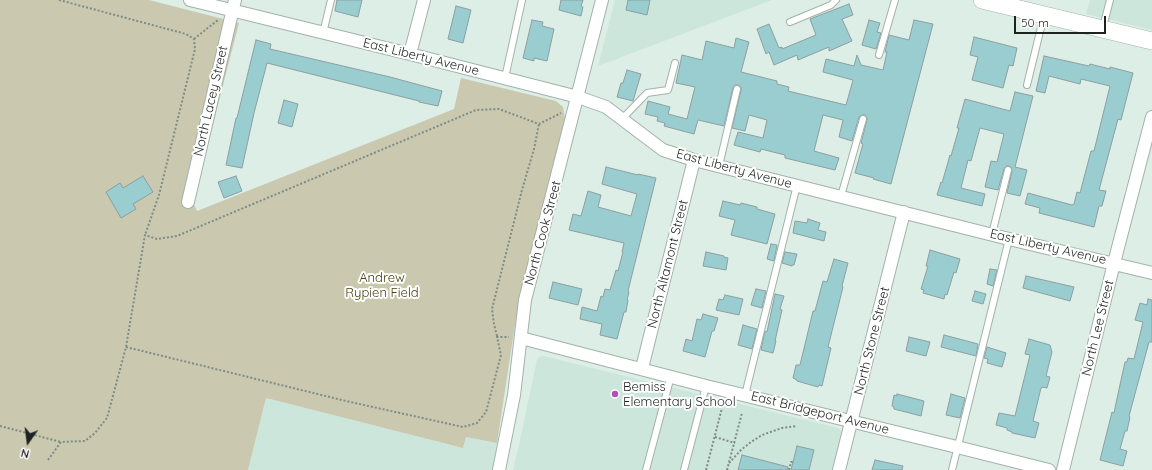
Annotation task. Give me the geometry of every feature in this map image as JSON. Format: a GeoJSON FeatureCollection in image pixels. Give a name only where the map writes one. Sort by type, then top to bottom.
{"type":"FeatureCollection","features":[{"type":"Feature","properties":{"kind":"main road"},"geometry":{"type":"LineString","coordinates":[[985,0],[1152,41]]}},
{"type":"Feature","properties":{"kind":"street","name":"East Liberty Avenue"},"geometry":{"type":"LineString","coordinates":[[190,0],[234,5],[323,33],[578,97],[606,107],[663,150],[694,160],[1009,239],[1152,273]]}},
{"type":"Feature","properties":{"kind":"street"},"geometry":{"type":"LineString","coordinates":[[410,54],[424,0]]}},
{"type":"Feature","properties":{"kind":"street","name":"North Cook Street"},"geometry":{"type":"LineString","coordinates":[[499,470],[514,395],[525,300],[602,0]]}},
{"type":"Feature","properties":{"kind":"street","name":"North Lacey Street"},"geometry":{"type":"LineString","coordinates":[[188,202],[234,5]]}},
{"type":"Feature","properties":{"kind":"street","name":"North Lee Street"},"geometry":{"type":"LineString","coordinates":[[1063,470],[1152,117]]}},
{"type":"Feature","properties":{"kind":"street","name":"North Altamont Street"},"geometry":{"type":"LineString","coordinates":[[642,368],[694,160]]}},
{"type":"Feature","properties":{"kind":"street","name":"North Stone Street"},"geometry":{"type":"LineString","coordinates":[[839,470],[904,212]]}},
{"type":"Feature","properties":{"kind":"street","name":"East Bridgeport Avenue"},"geometry":{"type":"LineString","coordinates":[[521,338],[642,368],[706,386],[1049,470]]}},
{"type":"Feature","properties":{"kind":"lane"},"geometry":{"type":"LineString","coordinates":[[323,33],[331,0]]}},
{"type":"Feature","properties":{"kind":"lane"},"geometry":{"type":"LineString","coordinates":[[505,78],[522,0]]}},
{"type":"Feature","properties":{"kind":"lane"},"geometry":{"type":"LineString","coordinates":[[790,22],[831,5],[836,0]]}},
{"type":"Feature","properties":{"kind":"lane"},"geometry":{"type":"LineString","coordinates":[[880,55],[896,0]]}},
{"type":"Feature","properties":{"kind":"lane"},"geometry":{"type":"LineString","coordinates":[[1103,29],[1110,0]]}},
{"type":"Feature","properties":{"kind":"lane"},"geometry":{"type":"LineString","coordinates":[[1027,86],[1044,15]]}},
{"type":"Feature","properties":{"kind":"lane"},"geometry":{"type":"LineString","coordinates":[[622,119],[647,93],[668,90],[675,63]]}},
{"type":"Feature","properties":{"kind":"lane"},"geometry":{"type":"LineString","coordinates":[[719,166],[737,89]]}},
{"type":"Feature","properties":{"kind":"lane"},"geometry":{"type":"LineString","coordinates":[[841,196],[863,119]]}},
{"type":"Feature","properties":{"kind":"lane"},"geometry":{"type":"LineString","coordinates":[[992,234],[1008,170]]}},
{"type":"Feature","properties":{"kind":"lane"},"geometry":{"type":"LineString","coordinates":[[745,395],[797,185]]}},
{"type":"Feature","properties":{"kind":"lane"},"geometry":{"type":"LineString","coordinates":[[952,470],[1009,239]]}},
{"type":"Feature","properties":{"kind":"lane"},"geometry":{"type":"LineString","coordinates":[[646,470],[671,376]]}},
{"type":"Feature","properties":{"kind":"lane"},"geometry":{"type":"LineString","coordinates":[[684,470],[706,386]]}},
{"type":"Feature","properties":{"kind":"path"},"geometry":{"type":"LineString","coordinates":[[59,0],[186,34],[194,39]]}},
{"type":"Feature","properties":{"kind":"path"},"geometry":{"type":"LineString","coordinates":[[194,39],[234,5]]}},
{"type":"Feature","properties":{"kind":"path"},"geometry":{"type":"LineString","coordinates":[[0,426],[61,442],[84,442],[95,434],[107,418],[126,347],[145,236],[159,195],[195,49],[194,39]]}},
{"type":"Feature","properties":{"kind":"path"},"geometry":{"type":"LineString","coordinates":[[145,236],[157,239],[177,236],[476,110],[499,109],[539,124],[562,112]]}},
{"type":"Feature","properties":{"kind":"path"},"geometry":{"type":"LineString","coordinates":[[126,347],[338,399],[463,427],[478,423],[486,412],[501,355],[492,309],[534,149],[539,124]]}},
{"type":"Feature","properties":{"kind":"path"},"geometry":{"type":"LineString","coordinates":[[497,337],[521,338]]}},
{"type":"Feature","properties":{"kind":"path"},"geometry":{"type":"LineString","coordinates":[[706,470],[722,408]]}},
{"type":"Feature","properties":{"kind":"path"},"geometry":{"type":"LineString","coordinates":[[728,470],[742,413]]}},
{"type":"Feature","properties":{"kind":"path"},"geometry":{"type":"LineString","coordinates":[[729,463],[741,450],[762,435],[782,428],[797,426]]}},
{"type":"Feature","properties":{"kind":"path"},"geometry":{"type":"LineString","coordinates":[[714,437],[735,443]]}},
{"type":"Feature","properties":{"kind":"path"},"geometry":{"type":"LineString","coordinates":[[48,460],[61,442]]}},
{"type":"Feature","properties":{"kind":"path"},"geometry":{"type":"LineString","coordinates":[[789,470],[792,462]]}},
{"type":"Feature","properties":{"kind":"shaded area"},"geometry":{"type":"Polygon","coordinates":[[[615,0],[772,0],[598,66],[615,0]]]}},
{"type":"Feature","properties":{"kind":"shaded area"},"geometry":{"type":"Polygon","coordinates":[[[1090,0],[1152,0],[1152,30],[1086,14],[1090,0]]]}},
{"type":"Feature","properties":{"kind":"shaded area","name":"Bemiss Elementary School"},"geometry":{"type":"Polygon","coordinates":[[[543,356],[838,428],[841,431],[841,435],[832,470],[513,470],[537,360],[539,357],[543,356]]]}},
{"type":"Feature","properties":{"kind":"shaded area"},"geometry":{"type":"Polygon","coordinates":[[[266,398],[463,448],[466,437],[497,443],[493,470],[248,470],[266,398]]]}},
{"type":"Feature","properties":{"kind":"green space","name":"Andrew Rypien Field"},"geometry":{"type":"Polygon","coordinates":[[[0,0],[149,0],[239,23],[193,202],[197,211],[454,109],[461,78],[556,101],[563,107],[565,118],[521,291],[497,443],[466,437],[463,448],[266,398],[248,470],[0,470],[0,0]]]}},
{"type":"Feature","properties":{"kind":"building"},"geometry":{"type":"Polygon","coordinates":[[[337,0],[362,0],[358,17],[335,11],[337,0]]]}},
{"type":"Feature","properties":{"kind":"building"},"geometry":{"type":"Polygon","coordinates":[[[561,0],[583,0],[581,6],[583,7],[581,16],[559,10],[561,0]]]}},
{"type":"Feature","properties":{"kind":"building"},"geometry":{"type":"Polygon","coordinates":[[[628,0],[650,0],[647,15],[626,10],[628,0]]]}},
{"type":"Feature","properties":{"kind":"building"},"geometry":{"type":"Polygon","coordinates":[[[849,4],[853,15],[842,19],[852,41],[829,51],[829,47],[798,60],[797,55],[774,65],[769,52],[766,54],[757,29],[769,24],[779,48],[782,47],[782,49],[816,35],[810,19],[849,4]]]}},
{"type":"Feature","properties":{"kind":"building"},"geometry":{"type":"Polygon","coordinates":[[[456,6],[471,10],[463,43],[448,39],[456,6]]]}},
{"type":"Feature","properties":{"kind":"building"},"geometry":{"type":"Polygon","coordinates":[[[532,20],[543,22],[542,26],[554,29],[547,61],[534,58],[534,61],[523,58],[532,20]]]}},
{"type":"Feature","properties":{"kind":"building"},"geometry":{"type":"Polygon","coordinates":[[[869,20],[880,23],[877,32],[881,33],[876,49],[862,45],[869,20]]]}},
{"type":"Feature","properties":{"kind":"building"},"geometry":{"type":"Polygon","coordinates":[[[914,20],[933,24],[891,184],[855,173],[863,144],[861,143],[867,120],[865,115],[859,117],[852,141],[839,137],[843,120],[823,115],[814,151],[839,158],[835,170],[785,158],[785,155],[761,149],[760,152],[734,145],[738,132],[763,138],[767,120],[749,115],[745,131],[732,128],[741,90],[741,87],[738,85],[735,85],[733,88],[724,126],[698,120],[694,134],[664,126],[665,123],[657,121],[658,117],[645,114],[648,101],[670,107],[668,114],[687,119],[695,87],[676,83],[682,55],[702,60],[706,41],[734,48],[736,38],[749,42],[741,72],[777,81],[777,84],[789,87],[788,91],[846,105],[853,80],[823,72],[826,59],[854,66],[857,55],[861,65],[883,70],[889,35],[909,40],[914,20]]]}},
{"type":"Feature","properties":{"kind":"building"},"geometry":{"type":"Polygon","coordinates":[[[974,37],[1017,48],[1013,66],[1009,65],[1003,88],[972,80],[978,57],[970,55],[974,37]]]}},
{"type":"Feature","properties":{"kind":"building"},"geometry":{"type":"Polygon","coordinates":[[[256,40],[271,44],[270,49],[390,77],[442,91],[438,106],[267,63],[242,168],[226,165],[236,118],[256,40]]]}},
{"type":"Feature","properties":{"kind":"building"},"geometry":{"type":"Polygon","coordinates":[[[1044,56],[1089,66],[1090,64],[1110,69],[1110,67],[1133,73],[1121,120],[1118,119],[1099,190],[1106,191],[1102,206],[1099,206],[1094,227],[1039,213],[1040,208],[1025,204],[1028,193],[1072,205],[1074,204],[1077,192],[1080,193],[1091,151],[1094,151],[1110,86],[1081,79],[1080,84],[1049,76],[1045,93],[1036,91],[1044,56]]]}},
{"type":"Feature","properties":{"kind":"building"},"geometry":{"type":"Polygon","coordinates":[[[627,70],[641,74],[633,101],[617,97],[627,70]]]}},
{"type":"Feature","properties":{"kind":"building"},"geometry":{"type":"Polygon","coordinates":[[[1015,92],[1033,96],[1015,167],[1027,170],[1020,196],[1007,193],[1012,171],[1011,167],[1009,166],[1006,166],[1004,169],[998,190],[985,187],[991,161],[997,162],[1004,134],[980,128],[971,161],[968,160],[961,188],[985,194],[982,206],[937,195],[950,155],[951,156],[965,99],[1010,111],[1015,92]]]}},
{"type":"Feature","properties":{"kind":"building"},"geometry":{"type":"Polygon","coordinates":[[[284,100],[298,104],[292,127],[278,123],[284,100]]]}},
{"type":"Feature","properties":{"kind":"building"},"geometry":{"type":"Polygon","coordinates":[[[606,167],[656,178],[628,291],[626,312],[624,312],[617,339],[600,335],[602,324],[580,319],[582,307],[597,311],[601,296],[603,297],[605,289],[610,290],[616,270],[618,271],[624,243],[569,230],[573,214],[581,216],[588,191],[601,195],[598,207],[631,216],[637,194],[602,184],[606,167]]]}},
{"type":"Feature","properties":{"kind":"building"},"geometry":{"type":"Polygon","coordinates":[[[143,176],[153,192],[133,204],[136,209],[121,218],[106,192],[120,183],[123,188],[143,176]]]}},
{"type":"Feature","properties":{"kind":"building"},"geometry":{"type":"Polygon","coordinates":[[[236,176],[242,191],[224,198],[218,182],[236,176]]]}},
{"type":"Feature","properties":{"kind":"building"},"geometry":{"type":"Polygon","coordinates":[[[723,201],[757,207],[757,209],[775,214],[767,244],[731,235],[735,220],[719,216],[723,201]]]}},
{"type":"Feature","properties":{"kind":"building"},"geometry":{"type":"Polygon","coordinates":[[[808,219],[820,223],[818,230],[826,232],[824,241],[793,233],[795,221],[807,223],[808,219]]]}},
{"type":"Feature","properties":{"kind":"building"},"geometry":{"type":"Polygon","coordinates":[[[771,244],[777,245],[774,261],[767,259],[771,244]]]}},
{"type":"Feature","properties":{"kind":"building"},"geometry":{"type":"Polygon","coordinates":[[[930,250],[960,259],[956,273],[954,272],[947,295],[945,294],[944,299],[923,293],[924,290],[921,289],[928,266],[926,266],[930,250]]]}},
{"type":"Feature","properties":{"kind":"building"},"geometry":{"type":"Polygon","coordinates":[[[706,252],[728,258],[726,270],[703,266],[706,252]]]}},
{"type":"Feature","properties":{"kind":"building"},"geometry":{"type":"Polygon","coordinates":[[[785,252],[797,254],[794,265],[792,266],[782,263],[785,252]]]}},
{"type":"Feature","properties":{"kind":"building"},"geometry":{"type":"Polygon","coordinates":[[[834,259],[848,263],[828,347],[831,348],[822,386],[819,385],[818,387],[797,381],[793,378],[796,365],[800,365],[813,311],[815,311],[823,281],[827,282],[834,259]]]}},
{"type":"Feature","properties":{"kind":"building"},"geometry":{"type":"Polygon","coordinates":[[[990,269],[997,270],[993,286],[987,284],[990,269]]]}},
{"type":"Feature","properties":{"kind":"building"},"geometry":{"type":"Polygon","coordinates":[[[1026,276],[1074,287],[1070,301],[1023,288],[1026,276]]]}},
{"type":"Feature","properties":{"kind":"building"},"geometry":{"type":"Polygon","coordinates":[[[553,282],[582,289],[578,305],[549,298],[553,282]]]}},
{"type":"Feature","properties":{"kind":"building"},"geometry":{"type":"Polygon","coordinates":[[[756,289],[766,291],[762,308],[751,305],[756,289]]]}},
{"type":"Feature","properties":{"kind":"building"},"geometry":{"type":"Polygon","coordinates":[[[975,291],[986,294],[983,304],[972,301],[975,291]]]}},
{"type":"Feature","properties":{"kind":"building"},"geometry":{"type":"Polygon","coordinates":[[[775,294],[784,296],[780,309],[782,310],[773,353],[761,350],[765,331],[767,332],[775,294]]]}},
{"type":"Feature","properties":{"kind":"building"},"geometry":{"type":"Polygon","coordinates":[[[725,295],[743,299],[739,315],[716,310],[719,299],[723,300],[725,295]]]}},
{"type":"Feature","properties":{"kind":"building"},"geometry":{"type":"Polygon","coordinates":[[[1148,299],[1152,300],[1152,342],[1149,342],[1129,416],[1127,431],[1125,431],[1120,449],[1127,451],[1123,466],[1100,460],[1112,412],[1114,413],[1125,362],[1127,362],[1128,358],[1134,359],[1143,322],[1135,320],[1140,303],[1147,305],[1148,299]]]}},
{"type":"Feature","properties":{"kind":"building"},"geometry":{"type":"Polygon","coordinates":[[[703,314],[718,318],[714,331],[712,331],[705,357],[683,351],[686,339],[692,341],[697,319],[701,320],[703,314]]]}},
{"type":"Feature","properties":{"kind":"building"},"geometry":{"type":"Polygon","coordinates":[[[743,325],[757,329],[752,349],[738,345],[743,325]]]}},
{"type":"Feature","properties":{"kind":"building"},"geometry":{"type":"Polygon","coordinates":[[[944,335],[978,344],[976,356],[941,347],[944,335]]]}},
{"type":"Feature","properties":{"kind":"building"},"geometry":{"type":"Polygon","coordinates":[[[909,337],[930,342],[926,356],[906,351],[909,337]]]}},
{"type":"Feature","properties":{"kind":"building"},"geometry":{"type":"Polygon","coordinates":[[[1029,339],[1050,345],[1052,352],[1046,376],[1050,377],[1047,388],[1041,388],[1033,421],[1039,423],[1035,438],[1012,433],[1007,430],[1007,428],[996,425],[999,413],[1015,416],[1030,355],[1025,354],[1029,339]]]}},
{"type":"Feature","properties":{"kind":"building"},"geometry":{"type":"Polygon","coordinates":[[[987,347],[1006,353],[1002,367],[987,363],[988,359],[984,358],[987,347]]]}},
{"type":"Feature","properties":{"kind":"building"},"geometry":{"type":"Polygon","coordinates":[[[897,394],[924,401],[921,416],[894,409],[892,406],[894,395],[897,396],[897,394]]]}},
{"type":"Feature","properties":{"kind":"building"},"geometry":{"type":"Polygon","coordinates":[[[951,394],[965,398],[960,418],[946,415],[951,394]]]}},
{"type":"Feature","properties":{"kind":"building"},"geometry":{"type":"Polygon","coordinates":[[[797,446],[814,450],[809,470],[791,470],[797,446]]]}},
{"type":"Feature","properties":{"kind":"building"},"geometry":{"type":"Polygon","coordinates":[[[742,455],[788,467],[787,470],[738,470],[742,455]]]}},
{"type":"Feature","properties":{"kind":"building"},"geometry":{"type":"Polygon","coordinates":[[[875,460],[903,466],[902,470],[872,470],[875,460]]]}},
{"type":"Feature","properties":{"kind":"place","name":"Bemiss Elementary School"},"geometry":{"type":"Point","coordinates":[615,394]}}]}
